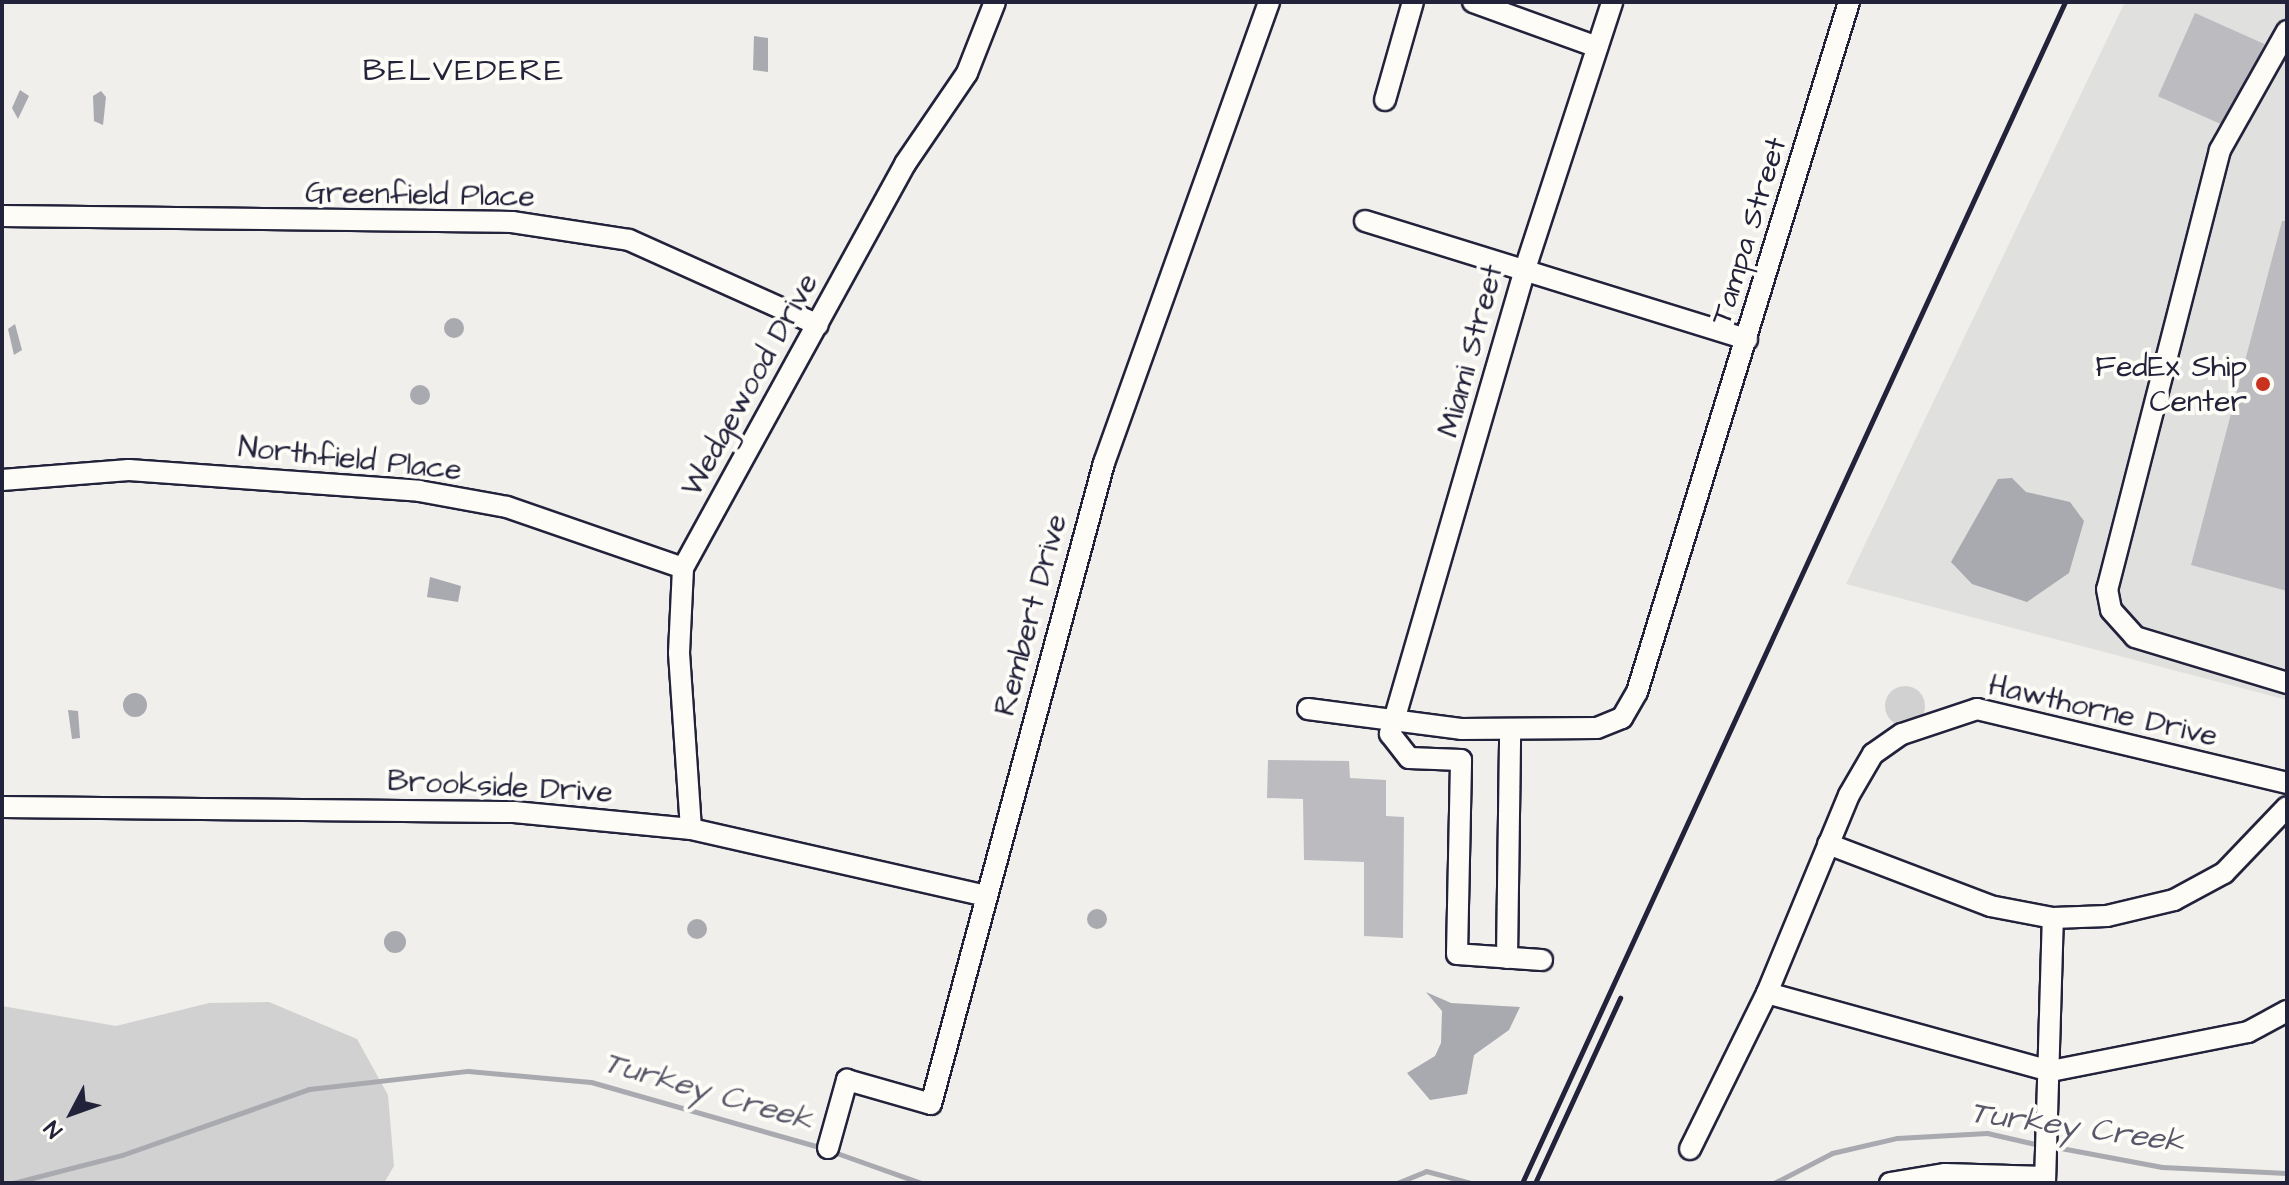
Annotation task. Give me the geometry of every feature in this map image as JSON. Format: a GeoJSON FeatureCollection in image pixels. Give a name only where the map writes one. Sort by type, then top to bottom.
{"type":"FeatureCollection","features":[{"type":"Feature","properties":{"kind":"street","name":"Wedgewood Drive"},"geometry":{"type":"LineString","coordinates":[[691,829],[679,653],[683,568],[905,164],[967,73],[995,2]]}},
{"type":"Feature","properties":{"kind":"street","name":"Rembert Drive"},"geometry":{"type":"LineString","coordinates":[[828,1148],[847,1080],[931,1104],[1109,449],[1269,2]]}},
{"type":"Feature","properties":{"kind":"street"},"geometry":{"type":"LineString","coordinates":[[1385,100],[1413,2]]}},
{"type":"Feature","properties":{"kind":"street"},"geometry":{"type":"LineString","coordinates":[[1473,2],[1597,47]]}},
{"type":"Feature","properties":{"kind":"street","name":"Miami Street"},"geometry":{"type":"LineString","coordinates":[[1394,719],[1524,272],[1612,2]]}},
{"type":"Feature","properties":{"kind":"street","name":"Tampa Street"},"geometry":{"type":"LineString","coordinates":[[1308,709],[1461,729],[1597,728],[1622,718],[1637,692],[1701,475],[1747,339],[1849,2]]}},
{"type":"Feature","properties":{"kind":"street"},"geometry":{"type":"LineString","coordinates":[[2287,31],[2220,150],[2107,589],[2111,610],[2135,637],[2287,683]]}},
{"type":"Feature","properties":{"kind":"street","name":"Greenfield Place"},"geometry":{"type":"LineString","coordinates":[[2,216],[512,222],[629,240],[818,325]]}},
{"type":"Feature","properties":{"kind":"street"},"geometry":{"type":"LineString","coordinates":[[1365,221],[1747,339]]}},
{"type":"Feature","properties":{"kind":"street","name":"Northfield Place"},"geometry":{"type":"LineString","coordinates":[[2,480],[129,470],[419,491],[507,507],[683,568]]}},
{"type":"Feature","properties":{"kind":"street","name":"Hawthorne Drive"},"geometry":{"type":"LineString","coordinates":[[1690,1149],[1767,993],[1828,844],[1873,754],[1946,714],[1977,709],[2287,783]]}},
{"type":"Feature","properties":{"kind":"street"},"geometry":{"type":"LineString","coordinates":[[1394,719],[1390,734],[1409,758],[1461,760]]}},
{"type":"Feature","properties":{"kind":"street"},"geometry":{"type":"LineString","coordinates":[[1461,729],[1457,954],[1542,960]]}},
{"type":"Feature","properties":{"kind":"street"},"geometry":{"type":"LineString","coordinates":[[1507,958],[1510,730]]}},
{"type":"Feature","properties":{"kind":"street","name":"Brookside Drive"},"geometry":{"type":"LineString","coordinates":[[2,807],[514,812],[691,829],[987,896]]}},
{"type":"Feature","properties":{"kind":"street"},"geometry":{"type":"LineString","coordinates":[[1828,844],[1990,906],[2053,918],[2107,916],[2174,900],[2224,873],[2287,807]]}},
{"type":"Feature","properties":{"kind":"street"},"geometry":{"type":"LineString","coordinates":[[1890,1183],[1945,1174],[2046,1174],[2053,918]]}},
{"type":"Feature","properties":{"kind":"street"},"geometry":{"type":"LineString","coordinates":[[1767,993],[2051,1071],[2248,1032],[2287,1011]]}},
{"type":"Feature","properties":{"kind":"shaded area"},"geometry":{"type":"Polygon","coordinates":[[[2125,2],[2287,2],[2287,700],[1846,584],[2125,2]]]}},
{"type":"Feature","properties":{"kind":"shaded area"},"geometry":{"type":"Polygon","coordinates":[[[754,36],[768,38],[768,72],[753,70],[754,36]]]}},
{"type":"Feature","properties":{"kind":"shaded area"},"geometry":{"type":"Polygon","coordinates":[[[20,90],[29,96],[18,119],[12,108],[20,90]]]}},
{"type":"Feature","properties":{"kind":"shaded area"},"geometry":{"type":"Polygon","coordinates":[[[101,91],[106,97],[103,125],[94,121],[93,96],[101,91]]]}},
{"type":"Feature","properties":{"kind":"shaded area"},"geometry":{"type":"Polygon","coordinates":[[[454,318],[461,321],[464,328],[461,335],[454,338],[447,335],[444,328],[447,321],[454,318]]]}},
{"type":"Feature","properties":{"kind":"shaded area"},"geometry":{"type":"Polygon","coordinates":[[[15,324],[22,350],[14,355],[8,329],[15,324]]]}},
{"type":"Feature","properties":{"kind":"shaded area"},"geometry":{"type":"Polygon","coordinates":[[[420,385],[427,388],[430,395],[427,402],[420,405],[413,402],[410,395],[413,388],[420,385]]]}},
{"type":"Feature","properties":{"kind":"shaded area"},"geometry":{"type":"Polygon","coordinates":[[[2012,478],[2026,492],[2070,502],[2084,521],[2069,573],[2027,602],[1972,584],[1951,562],[1998,479],[2012,478]]]}},
{"type":"Feature","properties":{"kind":"shaded area"},"geometry":{"type":"Polygon","coordinates":[[[430,577],[461,586],[458,602],[427,597],[430,577]]]}},
{"type":"Feature","properties":{"kind":"shaded area"},"geometry":{"type":"Polygon","coordinates":[[[1905,686],[1919,692],[1925,706],[1919,720],[1905,726],[1891,720],[1885,706],[1891,692],[1905,686]]]}},
{"type":"Feature","properties":{"kind":"shaded area"},"geometry":{"type":"Polygon","coordinates":[[[130,693],[140,693],[147,700],[147,710],[140,717],[130,717],[123,710],[123,700],[130,693]]]}},
{"type":"Feature","properties":{"kind":"shaded area"},"geometry":{"type":"Polygon","coordinates":[[[68,710],[78,711],[80,738],[72,739],[68,710]]]}},
{"type":"Feature","properties":{"kind":"shaded area"},"geometry":{"type":"Polygon","coordinates":[[[1097,909],[1104,912],[1107,919],[1104,926],[1097,929],[1090,926],[1087,919],[1090,912],[1097,909]]]}},
{"type":"Feature","properties":{"kind":"shaded area"},"geometry":{"type":"Polygon","coordinates":[[[697,919],[704,922],[707,929],[704,936],[697,939],[690,936],[687,929],[690,922],[697,919]]]}},
{"type":"Feature","properties":{"kind":"shaded area"},"geometry":{"type":"Polygon","coordinates":[[[395,931],[406,942],[395,953],[384,942],[395,931]]]}},
{"type":"Feature","properties":{"kind":"shaded area"},"geometry":{"type":"Polygon","coordinates":[[[1426,992],[1451,1003],[1520,1007],[1509,1030],[1474,1055],[1467,1094],[1430,1100],[1407,1073],[1435,1056],[1441,1043],[1442,1011],[1426,992]]]}},
{"type":"Feature","properties":{"kind":"shaded area"},"geometry":{"type":"Polygon","coordinates":[[[269,1002],[357,1039],[388,1095],[394,1166],[384,1183],[2,1183],[2,1006],[116,1026],[209,1003],[269,1002]]]}},
{"type":"Feature","properties":{"kind":"building"},"geometry":{"type":"Polygon","coordinates":[[[2195,13],[2264,44],[2227,127],[2158,96],[2195,13]]]}},
{"type":"Feature","properties":{"kind":"building","name":"FedEx Ship Center"},"geometry":{"type":"Polygon","coordinates":[[[2282,221],[2287,221],[2287,591],[2191,565],[2282,221]]]}},
{"type":"Feature","properties":{"kind":"building"},"geometry":{"type":"Polygon","coordinates":[[[1268,760],[1349,761],[1350,778],[1386,780],[1386,816],[1404,817],[1403,938],[1364,936],[1364,862],[1304,860],[1303,799],[1267,798],[1268,760]]]}},
{"type":"Feature","properties":{"kind":"waterway","name":"Turkey Creek"},"geometry":{"type":"LineString","coordinates":[[13,1183],[122,1155],[309,1089],[468,1071],[591,1082],[822,1148]]}},
{"type":"Feature","properties":{"kind":"waterway","name":"Turkey Creek"},"geometry":{"type":"LineString","coordinates":[[1774,1183],[1832,1153],[1897,1138],[1987,1133],[2040,1145]]}},
{"type":"Feature","properties":{"kind":"waterway","name":"Turkey Creek"},"geometry":{"type":"LineString","coordinates":[[2050,1146],[2162,1167],[2287,1173]]}},
{"type":"Feature","properties":{"kind":"waterway","name":"Turkey Creek"},"geometry":{"type":"LineString","coordinates":[[831,1151],[921,1183]]}},
{"type":"Feature","properties":{"kind":"waterway","name":"Turkey Creek"},"geometry":{"type":"LineString","coordinates":[[1397,1183],[1426,1171],[1471,1183]]}},
{"type":"Feature","properties":{"kind":"railway"},"geometry":{"type":"LineString","coordinates":[[1522,1183],[2065,2]]}},
{"type":"Feature","properties":{"kind":"railway"},"geometry":{"type":"LineString","coordinates":[[1535,1183],[1620,998]]}},
{"type":"Feature","properties":{"kind":"place","name":"FedEx Ship Center"},"geometry":{"type":"Point","coordinates":[2263,384]}},
{"type":"Feature","properties":{"kind":"district","name":"BELVEDERE"},"geometry":{"type":"Point","coordinates":[464,71]}}]}
